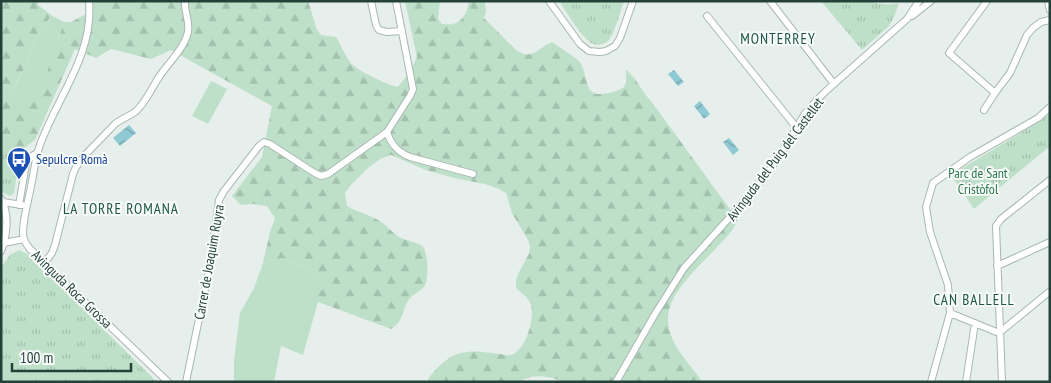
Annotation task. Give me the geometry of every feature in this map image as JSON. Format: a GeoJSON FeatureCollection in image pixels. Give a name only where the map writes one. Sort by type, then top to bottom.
{"type":"FeatureCollection","features":[{"type":"Feature","properties":{"kind":"street","name":"Avinguda Roca Grossa"},"geometry":{"type":"LineString","coordinates":[[89,1],[90,21],[83,49],[37,153],[23,232],[24,239],[26,244],[44,262],[168,382]]}},
{"type":"Feature","properties":{"kind":"street"},"geometry":{"type":"LineString","coordinates":[[44,262],[52,253],[55,245],[73,174],[79,161],[121,119],[139,108],[183,45],[188,32],[185,1]]}},
{"type":"Feature","properties":{"kind":"street"},"geometry":{"type":"LineString","coordinates":[[371,1],[376,25],[379,30],[387,32],[402,31]]}},
{"type":"Feature","properties":{"kind":"street","name":"Carrer de Joaquim Ruyra"},"geometry":{"type":"LineString","coordinates":[[186,382],[210,265],[219,200],[224,191],[264,142],[321,176],[328,174],[387,132],[413,89],[396,1]]}},
{"type":"Feature","properties":{"kind":"street"},"geometry":{"type":"LineString","coordinates":[[549,1],[580,44],[589,51],[600,52],[615,46],[620,38],[633,1]]}},
{"type":"Feature","properties":{"kind":"street"},"geometry":{"type":"LineString","coordinates":[[770,1],[834,84]]}},
{"type":"Feature","properties":{"kind":"street","name":"Avinguda del Puig del Castellet"},"geometry":{"type":"LineString","coordinates":[[616,382],[684,268],[749,196],[777,160],[810,107],[908,19],[919,1]]}},
{"type":"Feature","properties":{"kind":"street"},"geometry":{"type":"LineString","coordinates":[[908,19],[931,1]]}},
{"type":"Feature","properties":{"kind":"street"},"geometry":{"type":"LineString","coordinates":[[987,1],[949,53],[994,93]]}},
{"type":"Feature","properties":{"kind":"street"},"geometry":{"type":"LineString","coordinates":[[1048,1],[1050,10]]}},
{"type":"Feature","properties":{"kind":"street"},"geometry":{"type":"LineString","coordinates":[[707,16],[796,128]]}},
{"type":"Feature","properties":{"kind":"street"},"geometry":{"type":"LineString","coordinates":[[984,110],[994,93],[1010,73],[1033,28],[1041,22],[1050,20]]}},
{"type":"Feature","properties":{"kind":"street"},"geometry":{"type":"LineString","coordinates":[[932,382],[950,314],[948,285],[930,232],[926,207],[933,183],[970,157],[1038,118],[1050,107]]}},
{"type":"Feature","properties":{"kind":"street"},"geometry":{"type":"LineString","coordinates":[[387,132],[389,140],[403,154],[473,174]]}},
{"type":"Feature","properties":{"kind":"street","name":"Avinguda Roca Grossa"},"geometry":{"type":"LineString","coordinates":[[19,204],[26,164],[37,153]]}},
{"type":"Feature","properties":{"kind":"street"},"geometry":{"type":"LineString","coordinates":[[1002,382],[996,226],[1001,219],[1050,180]]}},
{"type":"Feature","properties":{"kind":"street"},"geometry":{"type":"LineString","coordinates":[[1,250],[4,244],[7,218],[2,201],[27,206]]}},
{"type":"Feature","properties":{"kind":"street"},"geometry":{"type":"LineString","coordinates":[[4,244],[24,239]]}},
{"type":"Feature","properties":{"kind":"street"},"geometry":{"type":"LineString","coordinates":[[997,266],[1050,242]]}},
{"type":"Feature","properties":{"kind":"street"},"geometry":{"type":"LineString","coordinates":[[1000,333],[1049,292]]}},
{"type":"Feature","properties":{"kind":"street"},"geometry":{"type":"LineString","coordinates":[[950,314],[1000,333]]}},
{"type":"Feature","properties":{"kind":"street"},"geometry":{"type":"LineString","coordinates":[[966,382],[975,323]]}},
{"type":"Feature","properties":{"kind":"green space"},"geometry":{"type":"Polygon","coordinates":[[[1,1],[38,1],[38,5],[51,15],[35,40],[11,97],[19,109],[33,96],[50,62],[64,22],[71,22],[86,14],[87,1],[308,1],[317,30],[321,35],[336,37],[348,59],[358,69],[398,87],[410,71],[417,57],[405,1],[440,1],[438,19],[442,24],[453,24],[463,17],[467,11],[469,1],[485,1],[486,12],[484,18],[516,50],[530,54],[552,42],[580,62],[589,88],[596,94],[610,93],[624,87],[626,70],[729,208],[733,213],[740,214],[731,232],[682,285],[669,309],[669,328],[672,338],[678,350],[702,382],[565,382],[536,376],[520,382],[429,382],[428,379],[435,370],[448,358],[463,352],[472,351],[511,355],[525,341],[532,318],[532,311],[527,297],[516,288],[516,280],[529,254],[530,247],[528,240],[512,213],[506,193],[485,184],[426,170],[391,155],[380,159],[368,168],[345,193],[347,206],[381,222],[399,237],[423,247],[427,266],[425,285],[411,297],[399,322],[391,329],[318,302],[318,281],[308,269],[282,258],[263,263],[275,218],[267,206],[241,205],[232,196],[262,157],[272,106],[171,50],[151,59],[111,49],[96,58],[75,49],[35,140],[17,153],[1,148],[1,1]]]}},
{"type":"Feature","properties":{"kind":"green space"},"geometry":{"type":"Polygon","coordinates":[[[559,1],[624,1],[610,38],[605,43],[597,45],[589,42],[559,1]]]}},
{"type":"Feature","properties":{"kind":"green space"},"geometry":{"type":"Polygon","coordinates":[[[821,1],[899,3],[889,26],[862,50],[821,1]]]}},
{"type":"Feature","properties":{"kind":"green space"},"geometry":{"type":"Polygon","coordinates":[[[51,15],[64,22],[43,84],[31,99],[19,109],[13,111],[10,104],[13,91],[35,40],[51,15]]]}},
{"type":"Feature","properties":{"kind":"green space"},"geometry":{"type":"Polygon","coordinates":[[[211,81],[227,89],[208,124],[192,116],[211,81]]]}},
{"type":"Feature","properties":{"kind":"green space","name":"Parc de Sant Cristòfol"},"geometry":{"type":"Polygon","coordinates":[[[1050,113],[1050,146],[974,209],[951,175],[1042,120],[1050,113]]]}},
{"type":"Feature","properties":{"kind":"green space"},"geometry":{"type":"Polygon","coordinates":[[[1,148],[17,153],[19,160],[14,193],[10,196],[1,189],[1,148]]]}},
{"type":"Feature","properties":{"kind":"green space"},"geometry":{"type":"Polygon","coordinates":[[[19,250],[27,254],[157,382],[1,382],[1,267],[10,255],[19,250]]]}},
{"type":"Feature","properties":{"kind":"green space"},"geometry":{"type":"Polygon","coordinates":[[[282,258],[308,269],[318,281],[318,302],[303,355],[281,346],[274,382],[234,382],[234,360],[240,313],[254,288],[263,263],[282,258]]]}},
{"type":"Feature","properties":{"kind":"green space"},"geometry":{"type":"Polygon","coordinates":[[[8,361],[12,382],[1,382],[1,363],[8,361]]]}},
{"type":"Feature","properties":{"kind":"water"},"geometry":{"type":"Polygon","coordinates":[[[674,70],[684,82],[678,86],[668,74],[674,70]]]}},
{"type":"Feature","properties":{"kind":"water"},"geometry":{"type":"Polygon","coordinates":[[[700,101],[710,114],[704,119],[694,106],[700,101]]]}},
{"type":"Feature","properties":{"kind":"water"},"geometry":{"type":"Polygon","coordinates":[[[129,125],[136,133],[120,146],[113,138],[129,125]]]}},
{"type":"Feature","properties":{"kind":"water"},"geometry":{"type":"Polygon","coordinates":[[[729,138],[739,150],[733,155],[723,142],[729,138]]]}},
{"type":"Feature","properties":{"kind":"place","name":"Sepulcre Romà"},"geometry":{"type":"Point","coordinates":[19,180]}},
{"type":"Feature","properties":{"kind":"district","name":"MONTERREY"},"geometry":{"type":"Point","coordinates":[778,39]}},
{"type":"Feature","properties":{"kind":"district","name":"LA TORRE ROMANA"},"geometry":{"type":"Point","coordinates":[121,209]}},
{"type":"Feature","properties":{"kind":"district","name":"CAN BALLELL"},"geometry":{"type":"Point","coordinates":[974,300]}}]}
